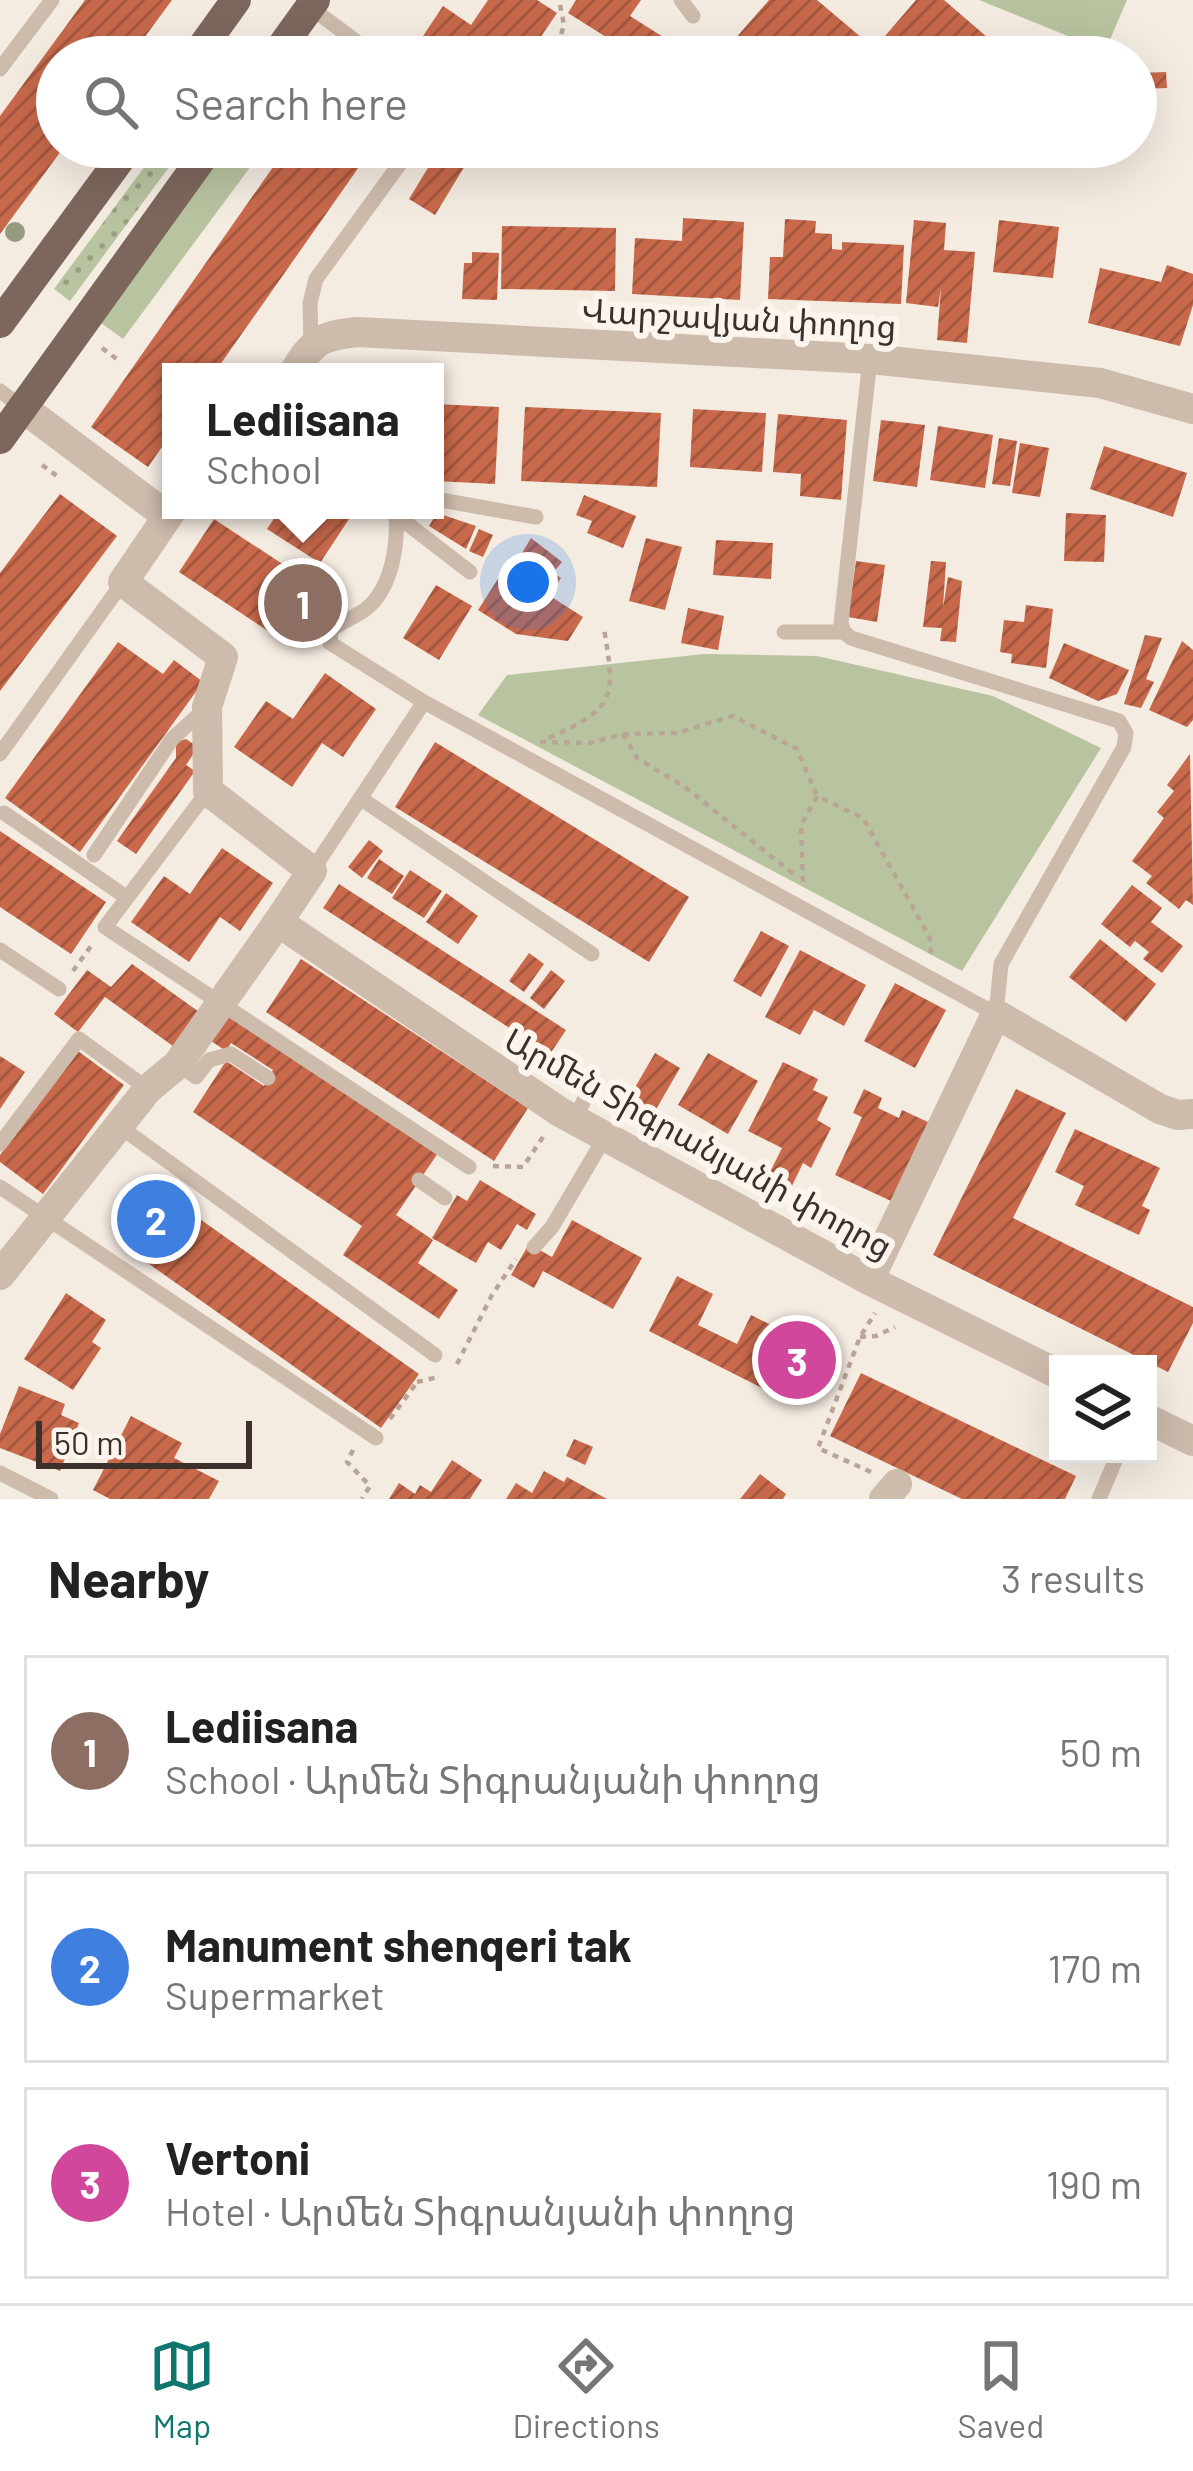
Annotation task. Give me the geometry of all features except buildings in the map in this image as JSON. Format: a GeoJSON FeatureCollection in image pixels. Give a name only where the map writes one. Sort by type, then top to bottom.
{"type":"FeatureCollection","features":[{"type":"Feature","properties":{"kind":"main road"},"geometry":{"type":"LineString","coordinates":[[210,36],[236,0]]}},
{"type":"Feature","properties":{"kind":"main road"},"geometry":{"type":"LineString","coordinates":[[289,36],[312,4]]}},
{"type":"Feature","properties":{"kind":"main road"},"geometry":{"type":"LineString","coordinates":[[0,323],[114,168]]}},
{"type":"Feature","properties":{"kind":"main road"},"geometry":{"type":"LineString","coordinates":[[0,439],[11,399],[193,168]]}},
{"type":"Feature","properties":{"kind":"street","name":"Վարշավյան փողոց"},"geometry":{"type":"LineString","coordinates":[[310,344],[357,332],[870,359],[1100,383],[1193,409]]}},
{"type":"Feature","properties":{"kind":"street"},"geometry":{"type":"LineString","coordinates":[[298,363],[310,344]]}},
{"type":"Feature","properties":{"kind":"street"},"geometry":{"type":"LineString","coordinates":[[11,399],[162,507]]}},
{"type":"Feature","properties":{"kind":"street"},"geometry":{"type":"LineString","coordinates":[[0,1275],[148,1089],[178,1064],[313,871],[208,791],[207,707],[223,665],[219,651],[123,582],[166,519]]}},
{"type":"Feature","properties":{"kind":"street","name":"Արմեն Տիգրանյանի փողոց"},"geometry":{"type":"LineString","coordinates":[[278,922],[567,1116],[879,1285],[1049,1370]]}},
{"type":"Feature","properties":{"kind":"street"},"geometry":{"type":"LineString","coordinates":[[879,1285],[997,1014],[1160,1109],[1193,1114]]}},
{"type":"Feature","properties":{"kind":"street"},"geometry":{"type":"LineString","coordinates":[[1157,1423],[1193,1441]]}},
{"type":"Feature","properties":{"kind":"lane"},"geometry":{"type":"LineString","coordinates":[[0,69],[52,0]]}},
{"type":"Feature","properties":{"kind":"lane"},"geometry":{"type":"LineString","coordinates":[[681,0],[693,16]]}},
{"type":"Feature","properties":{"kind":"lane"},"geometry":{"type":"LineString","coordinates":[[312,4],[351,36]]}},
{"type":"Feature","properties":{"kind":"lane"},"geometry":{"type":"LineString","coordinates":[[310,344],[310,303],[316,279],[397,168]]}},
{"type":"Feature","properties":{"kind":"lane"},"geometry":{"type":"LineString","coordinates":[[396,519],[398,545],[387,576],[370,606],[331,630],[330,643],[424,702],[997,1014],[1001,964],[1124,748],[1126,733],[1119,721],[844,632],[841,623],[870,359]]}},
{"type":"Feature","properties":{"kind":"lane"},"geometry":{"type":"LineString","coordinates":[[444,501],[536,517]]}},
{"type":"Feature","properties":{"kind":"lane"},"geometry":{"type":"LineString","coordinates":[[405,519],[470,572]]}},
{"type":"Feature","properties":{"kind":"lane"},"geometry":{"type":"LineString","coordinates":[[0,754],[123,582]]}},
{"type":"Feature","properties":{"kind":"lane"},"geometry":{"type":"LineString","coordinates":[[784,632],[844,632]]}},
{"type":"Feature","properties":{"kind":"lane"},"geometry":{"type":"LineString","coordinates":[[313,871],[424,702]]}},
{"type":"Feature","properties":{"kind":"lane"},"geometry":{"type":"LineString","coordinates":[[94,855],[172,740],[207,707]]}},
{"type":"Feature","properties":{"kind":"lane"},"geometry":{"type":"LineString","coordinates":[[208,791],[105,927],[469,1167]]}},
{"type":"Feature","properties":{"kind":"lane"},"geometry":{"type":"LineString","coordinates":[[361,798],[592,954]]}},
{"type":"Feature","properties":{"kind":"lane"},"geometry":{"type":"LineString","coordinates":[[10,821],[126,897]]}},
{"type":"Feature","properties":{"kind":"lane"},"geometry":{"type":"LineString","coordinates":[[0,950],[59,989]]}},
{"type":"Feature","properties":{"kind":"lane"},"geometry":{"type":"LineString","coordinates":[[0,1144],[79,1039],[148,1089]]}},
{"type":"Feature","properties":{"kind":"lane"},"geometry":{"type":"LineString","coordinates":[[178,1064],[196,1077],[220,1054],[250,1071]]}},
{"type":"Feature","properties":{"kind":"lane"},"geometry":{"type":"LineString","coordinates":[[567,1116],[594,1081]]}},
{"type":"Feature","properties":{"kind":"lane"},"geometry":{"type":"LineString","coordinates":[[119,1126],[434,1354]]}},
{"type":"Feature","properties":{"kind":"lane"},"geometry":{"type":"LineString","coordinates":[[539,1250],[605,1137]]}},
{"type":"Feature","properties":{"kind":"lane"},"geometry":{"type":"LineString","coordinates":[[419,1180],[445,1198]]}},
{"type":"Feature","properties":{"kind":"lane"},"geometry":{"type":"LineString","coordinates":[[0,1186],[376,1438]]}},
{"type":"Feature","properties":{"kind":"lane"},"geometry":{"type":"LineString","coordinates":[[1099,1499],[1114,1463]]}},
{"type":"Feature","properties":{"kind":"lane"},"geometry":{"type":"LineString","coordinates":[[0,1473],[51,1499]]}},
{"type":"Feature","properties":{"kind":"path"},"geometry":{"type":"LineString","coordinates":[[559,0],[564,25],[561,36]]}},
{"type":"Feature","properties":{"kind":"path"},"geometry":{"type":"LineString","coordinates":[[102,348],[118,360]]}},
{"type":"Feature","properties":{"kind":"path"},"geometry":{"type":"LineString","coordinates":[[41,465],[57,476]]}},
{"type":"Feature","properties":{"kind":"path"},"geometry":{"type":"LineString","coordinates":[[520,754],[593,718],[613,682],[604,629]]}},
{"type":"Feature","properties":{"kind":"path"},"geometry":{"type":"LineString","coordinates":[[543,740],[590,743],[623,734],[676,733],[733,716],[797,749],[817,796],[863,818],[930,938],[932,978]]}},
{"type":"Feature","properties":{"kind":"path"},"geometry":{"type":"LineString","coordinates":[[623,734],[637,758],[685,787],[803,882],[802,825],[817,796]]}},
{"type":"Feature","properties":{"kind":"path"},"geometry":{"type":"LineString","coordinates":[[59,989],[105,927]]}},
{"type":"Feature","properties":{"kind":"path"},"geometry":{"type":"LineString","coordinates":[[469,1167],[481,1175],[487,1166],[523,1167],[567,1116]]}},
{"type":"Feature","properties":{"kind":"path"},"geometry":{"type":"LineString","coordinates":[[417,1382],[430,1382],[457,1364],[492,1295],[532,1232],[554,1223]]}},
{"type":"Feature","properties":{"kind":"path"},"geometry":{"type":"LineString","coordinates":[[818,1448],[879,1285]]}},
{"type":"Feature","properties":{"kind":"path"},"geometry":{"type":"LineString","coordinates":[[860,1337],[895,1327]]}},
{"type":"Feature","properties":{"kind":"path"},"geometry":{"type":"LineString","coordinates":[[376,1438],[422,1375]]}},
{"type":"Feature","properties":{"kind":"path"},"geometry":{"type":"LineString","coordinates":[[346,1462],[370,1486],[362,1499]]}},
{"type":"Feature","properties":{"kind":"green space"},"geometry":{"type":"Polygon","coordinates":[[[979,0],[1127,0],[1111,36],[1068,36],[979,0]]]}},
{"type":"Feature","properties":{"kind":"green space"},"geometry":{"type":"Polygon","coordinates":[[[143,168],[168,168],[70,301],[54,289],[143,168]]]}},
{"type":"Feature","properties":{"kind":"green space"},"geometry":{"type":"Polygon","coordinates":[[[210,168],[249,168],[123,339],[97,320],[210,168]]]}},
{"type":"Feature","properties":{"kind":"green space"},"geometry":{"type":"Polygon","coordinates":[[[704,654],[817,656],[993,696],[1101,748],[962,971],[478,715],[507,675],[704,654]]]}},
{"type":"Feature","properties":{"kind":"place","name":"Lediisana"},"geometry":{"type":"Point","coordinates":[303,603]}},
{"type":"Feature","properties":{"kind":"place","name":"Manument shenqeri tak"},"geometry":{"type":"Point","coordinates":[156,1219]}},
{"type":"Feature","properties":{"kind":"place","name":"Vertoni"},"geometry":{"type":"Point","coordinates":[797,1360]}}]}
